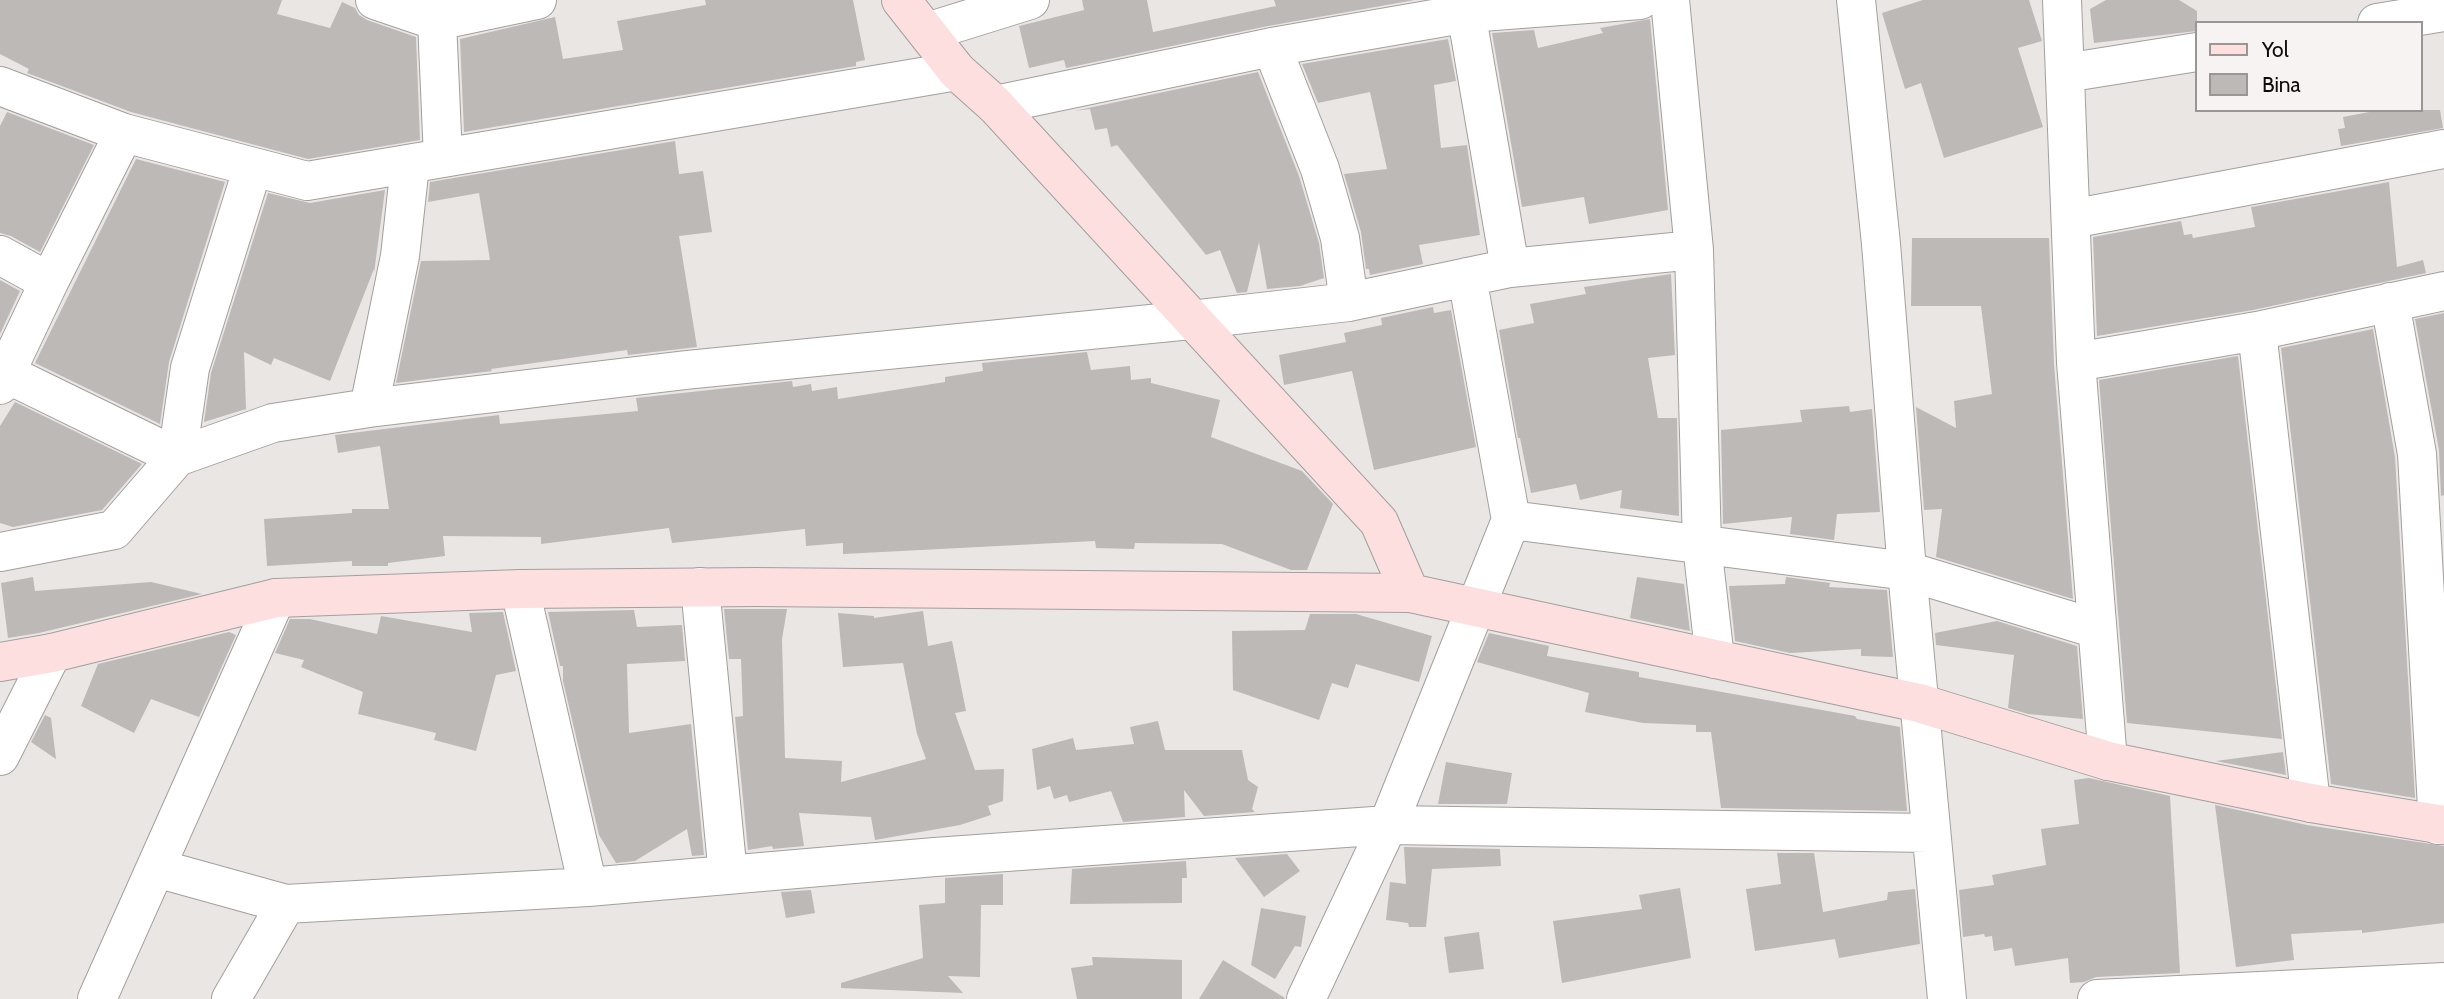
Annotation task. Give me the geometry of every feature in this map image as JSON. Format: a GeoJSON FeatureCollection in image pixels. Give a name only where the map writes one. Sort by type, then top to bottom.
{"type":"FeatureCollection","features":[{"type":"Feature","properties":{"kind":"street"},"geometry":{"type":"LineString","coordinates":[[375,0],[438,10],[537,0]]}},
{"type":"Feature","properties":{"kind":"street"},"geometry":{"type":"LineString","coordinates":[[901,0],[957,71],[995,105],[1379,522],[1410,593]]}},
{"type":"Feature","properties":{"kind":"street"},"geometry":{"type":"LineString","coordinates":[[927,33],[1030,0]]}},
{"type":"Feature","properties":{"kind":"street"},"geometry":{"type":"LineString","coordinates":[[995,105],[1466,7],[1640,0]]}},
{"type":"Feature","properties":{"kind":"street"},"geometry":{"type":"LineString","coordinates":[[1670,0],[1694,250],[1702,545],[1715,660]]}},
{"type":"Feature","properties":{"kind":"street"},"geometry":{"type":"LineString","coordinates":[[1856,0],[1882,257],[1930,833],[1947,999]]}},
{"type":"Feature","properties":{"kind":"street"},"geometry":{"type":"LineString","coordinates":[[2062,0],[2076,362],[2108,761]]}},
{"type":"Feature","properties":{"kind":"street"},"geometry":{"type":"LineString","coordinates":[[1466,7],[1510,268]]}},
{"type":"Feature","properties":{"kind":"street"},"geometry":{"type":"LineString","coordinates":[[369,408],[400,256],[426,161],[438,10]]}},
{"type":"Feature","properties":{"kind":"street"},"geometry":{"type":"LineString","coordinates":[[2389,21],[2444,12]]}},
{"type":"Feature","properties":{"kind":"street"},"geometry":{"type":"LineString","coordinates":[[1272,47],[1321,169],[1340,238],[1349,302]]}},
{"type":"Feature","properties":{"kind":"street"},"geometry":{"type":"LineString","coordinates":[[2065,73],[2196,52]]}},
{"type":"Feature","properties":{"kind":"street"},"geometry":{"type":"LineString","coordinates":[[0,86],[124,133],[307,181],[957,71]]}},
{"type":"Feature","properties":{"kind":"street"},"geometry":{"type":"LineString","coordinates":[[124,133],[3,379],[177,457]]}},
{"type":"Feature","properties":{"kind":"street"},"geometry":{"type":"LineString","coordinates":[[2071,219],[2444,149]]}},
{"type":"Feature","properties":{"kind":"street"},"geometry":{"type":"LineString","coordinates":[[177,457],[190,368],[253,167]]}},
{"type":"Feature","properties":{"kind":"street"},"geometry":{"type":"LineString","coordinates":[[0,552],[114,530],[177,457],[272,423],[369,408],[686,370],[1349,302],[1510,268],[1694,250]]}},
{"type":"Feature","properties":{"kind":"street"},"geometry":{"type":"LineString","coordinates":[[0,255],[49,282]]}},
{"type":"Feature","properties":{"kind":"street"},"geometry":{"type":"LineString","coordinates":[[1306,999],[1388,825],[1511,520],[1467,277]]}},
{"type":"Feature","properties":{"kind":"street"},"geometry":{"type":"LineString","coordinates":[[2076,362],[2257,331],[2444,291]]}},
{"type":"Feature","properties":{"kind":"street"},"geometry":{"type":"LineString","coordinates":[[0,662],[52,653],[276,598],[520,589],[700,587],[1410,593],[1919,703],[2108,761],[2311,803],[2441,825],[2417,454],[2390,302]]}},
{"type":"Feature","properties":{"kind":"street"},"geometry":{"type":"LineString","coordinates":[[2257,331],[2311,803]]}},
{"type":"Feature","properties":{"kind":"street"},"geometry":{"type":"LineString","coordinates":[[1511,520],[1907,570],[2097,629]]}},
{"type":"Feature","properties":{"kind":"street"},"geometry":{"type":"LineString","coordinates":[[700,587],[728,875]]}},
{"type":"Feature","properties":{"kind":"street"},"geometry":{"type":"LineString","coordinates":[[520,589],[588,887]]}},
{"type":"Feature","properties":{"kind":"street"},"geometry":{"type":"LineString","coordinates":[[97,999],[276,598]]}},
{"type":"Feature","properties":{"kind":"street"},"geometry":{"type":"LineString","coordinates":[[0,756],[52,653]]}},
{"type":"Feature","properties":{"kind":"street"},"geometry":{"type":"LineString","coordinates":[[156,868],[286,904],[588,887],[935,857],[1388,825],[1930,833]]}},
{"type":"Feature","properties":{"kind":"street"},"geometry":{"type":"LineString","coordinates":[[231,999],[286,904]]}},
{"type":"Feature","properties":{"kind":"street"},"geometry":{"type":"LineString","coordinates":[[2096,999],[2444,982]]}},
{"type":"Feature","properties":{"kind":"building"},"geometry":{"type":"Polygon","coordinates":[[[0,0],[282,0],[277,14],[330,28],[342,2],[355,8],[359,15],[367,20],[416,37],[420,140],[308,159],[131,112],[27,73],[29,69],[0,54],[0,0]]]}},
{"type":"Feature","properties":{"kind":"building"},"geometry":{"type":"Polygon","coordinates":[[[705,0],[853,0],[865,60],[856,62],[856,66],[464,132],[460,39],[555,17],[563,59],[623,50],[617,21],[706,5],[705,0]]]}},
{"type":"Feature","properties":{"kind":"building"},"geometry":{"type":"Polygon","coordinates":[[[1082,0],[1147,0],[1153,32],[1276,6],[1274,0],[1415,0],[1268,26],[1066,68],[1064,60],[1029,68],[1019,26],[1084,10],[1082,0]]]}},
{"type":"Feature","properties":{"kind":"building"},"geometry":{"type":"Polygon","coordinates":[[[1923,0],[2029,0],[2042,41],[2018,48],[2043,127],[1944,158],[1921,83],[1905,89],[1882,13],[1923,0]]]}},
{"type":"Feature","properties":{"kind":"building"},"geometry":{"type":"Polygon","coordinates":[[[2106,0],[2179,0],[2197,11],[2196,31],[2094,43],[2090,9],[2106,0]]]}},
{"type":"Feature","properties":{"kind":"building"},"geometry":{"type":"Polygon","coordinates":[[[1650,19],[1668,210],[1589,224],[1584,197],[1522,207],[1492,33],[1534,30],[1538,48],[1603,33],[1600,28],[1650,19]]]}},
{"type":"Feature","properties":{"kind":"building"},"geometry":{"type":"Polygon","coordinates":[[[1448,39],[1456,81],[1434,85],[1441,148],[1467,145],[1480,235],[1419,245],[1423,264],[1370,275],[1369,269],[1366,269],[1361,232],[1344,174],[1387,169],[1370,92],[1318,103],[1302,64],[1448,39]]]}},
{"type":"Feature","properties":{"kind":"building"},"geometry":{"type":"Polygon","coordinates":[[[1258,72],[1299,176],[1319,243],[1324,278],[1300,286],[1267,289],[1259,242],[1247,292],[1237,293],[1220,250],[1206,255],[1117,145],[1111,147],[1107,128],[1095,130],[1090,109],[1074,111],[1258,72]]]}},
{"type":"Feature","properties":{"kind":"building"},"geometry":{"type":"Polygon","coordinates":[[[2440,110],[2443,128],[2341,146],[2338,129],[2345,128],[2343,117],[2369,112],[2440,110]]]}},
{"type":"Feature","properties":{"kind":"building"},"geometry":{"type":"Polygon","coordinates":[[[7,112],[94,145],[40,252],[0,233],[0,126],[7,112]]]}},
{"type":"Feature","properties":{"kind":"building"},"geometry":{"type":"Polygon","coordinates":[[[675,141],[679,174],[703,171],[712,232],[679,236],[697,347],[628,355],[627,350],[396,383],[421,261],[490,260],[479,193],[428,202],[430,182],[675,141]]]}},
{"type":"Feature","properties":{"kind":"building"},"geometry":{"type":"Polygon","coordinates":[[[136,159],[225,182],[169,362],[160,424],[35,363],[136,159]]]}},
{"type":"Feature","properties":{"kind":"building"},"geometry":{"type":"Polygon","coordinates":[[[2389,182],[2397,267],[2423,260],[2426,273],[2253,310],[2097,336],[2093,237],[2181,221],[2184,235],[2192,234],[2193,238],[2255,227],[2251,207],[2389,182]]]}},
{"type":"Feature","properties":{"kind":"building"},"geometry":{"type":"Polygon","coordinates":[[[385,190],[374,273],[374,269],[330,381],[274,358],[271,365],[244,352],[246,409],[204,422],[211,373],[268,193],[310,203],[385,190]]]}},
{"type":"Feature","properties":{"kind":"building"},"geometry":{"type":"Polygon","coordinates":[[[1912,238],[2049,238],[2054,364],[2073,599],[1936,557],[1942,509],[1924,510],[1916,407],[1956,428],[1954,401],[1992,394],[1981,306],[1911,306],[1912,238]]]}},
{"type":"Feature","properties":{"kind":"building"},"geometry":{"type":"Polygon","coordinates":[[[1671,274],[1675,355],[1648,358],[1658,418],[1677,418],[1679,516],[1620,508],[1622,490],[1580,500],[1576,484],[1531,493],[1518,438],[1499,330],[1534,323],[1530,304],[1586,294],[1584,287],[1671,274]]]}},
{"type":"Feature","properties":{"kind":"building"},"geometry":{"type":"Polygon","coordinates":[[[0,280],[20,291],[0,334],[0,280]]]}},
{"type":"Feature","properties":{"kind":"building"},"geometry":{"type":"Polygon","coordinates":[[[1433,307],[1434,313],[1451,310],[1476,447],[1374,470],[1352,371],[1284,385],[1279,355],[1346,342],[1344,333],[1382,325],[1381,318],[1433,307]]]}},
{"type":"Feature","properties":{"kind":"building"},"geometry":{"type":"Polygon","coordinates":[[[2444,313],[2444,495],[2441,496],[2439,450],[2415,319],[2444,313]]]}},
{"type":"Feature","properties":{"kind":"building"},"geometry":{"type":"Polygon","coordinates":[[[2373,329],[2395,457],[2415,798],[2331,784],[2281,348],[2373,329]]]}},
{"type":"Feature","properties":{"kind":"building"},"geometry":{"type":"Polygon","coordinates":[[[1087,352],[1091,370],[1130,366],[1131,380],[1151,378],[1151,383],[1220,400],[1211,437],[1302,471],[1333,504],[1307,570],[1291,570],[1222,544],[1135,543],[1134,549],[1096,548],[1095,541],[843,554],[843,543],[806,546],[805,529],[672,543],[669,528],[541,544],[541,537],[443,536],[445,556],[388,563],[388,566],[352,566],[352,561],[267,566],[264,519],[352,513],[352,509],[389,509],[380,446],[338,453],[335,435],[499,415],[500,424],[638,411],[636,398],[792,381],[793,387],[811,384],[812,391],[837,387],[838,399],[945,382],[945,377],[983,371],[982,363],[1087,352]]]}},
{"type":"Feature","properties":{"kind":"building"},"geometry":{"type":"Polygon","coordinates":[[[2238,356],[2282,739],[2127,723],[2099,380],[2238,356]]]}},
{"type":"Feature","properties":{"kind":"building"},"geometry":{"type":"Polygon","coordinates":[[[15,402],[142,464],[102,510],[13,527],[0,523],[0,426],[15,402]]]}},
{"type":"Feature","properties":{"kind":"building"},"geometry":{"type":"Polygon","coordinates":[[[1849,406],[1850,412],[1872,409],[1880,512],[1837,514],[1834,540],[1790,534],[1792,517],[1723,524],[1721,430],[1802,422],[1800,410],[1849,406]]]}},
{"type":"Feature","properties":{"kind":"building"},"geometry":{"type":"Polygon","coordinates":[[[33,577],[35,591],[151,582],[202,594],[8,638],[1,583],[33,577]]]}},
{"type":"Feature","properties":{"kind":"building"},"geometry":{"type":"Polygon","coordinates":[[[1637,577],[1684,584],[1690,631],[1630,618],[1637,577]]]}},
{"type":"Feature","properties":{"kind":"building"},"geometry":{"type":"Polygon","coordinates":[[[1786,577],[1830,583],[1829,587],[1887,590],[1893,657],[1861,656],[1861,649],[1790,653],[1735,641],[1729,586],[1785,584],[1786,577]]]}},
{"type":"Feature","properties":{"kind":"building"},"geometry":{"type":"Polygon","coordinates":[[[724,609],[787,609],[782,639],[785,758],[842,761],[841,782],[926,759],[917,734],[903,663],[843,667],[838,613],[874,618],[923,611],[928,646],[952,641],[966,711],[955,713],[975,770],[1004,769],[1003,801],[988,806],[991,815],[960,825],[875,840],[871,817],[799,813],[804,846],[773,849],[772,846],[748,850],[735,717],[743,716],[741,659],[729,659],[724,609]]]}},
{"type":"Feature","properties":{"kind":"building"},"geometry":{"type":"Polygon","coordinates":[[[634,610],[637,627],[682,625],[685,661],[627,664],[629,733],[691,724],[704,855],[692,856],[687,829],[635,861],[616,863],[599,835],[563,681],[563,666],[560,666],[548,612],[634,610]]]}},
{"type":"Feature","properties":{"kind":"building"},"geometry":{"type":"Polygon","coordinates":[[[503,612],[516,671],[496,675],[476,751],[434,740],[436,733],[358,714],[363,692],[301,667],[304,660],[275,653],[290,619],[310,619],[377,634],[381,616],[472,632],[469,613],[503,612]]]}},
{"type":"Feature","properties":{"kind":"building"},"geometry":{"type":"Polygon","coordinates":[[[1310,614],[1356,614],[1432,636],[1419,682],[1356,664],[1348,688],[1332,683],[1319,720],[1233,690],[1232,631],[1305,630],[1310,614]]]}},
{"type":"Feature","properties":{"kind":"building"},"geometry":{"type":"Polygon","coordinates":[[[1997,621],[2077,646],[2083,719],[2028,714],[2008,708],[2014,655],[1936,645],[1935,633],[1997,621]]]}},
{"type":"Feature","properties":{"kind":"building"},"geometry":{"type":"Polygon","coordinates":[[[229,632],[236,635],[199,717],[151,699],[134,733],[81,706],[98,664],[229,632]]]}},
{"type":"Feature","properties":{"kind":"building"},"geometry":{"type":"Polygon","coordinates":[[[1489,633],[1549,646],[1547,656],[1639,672],[1639,677],[1855,716],[1857,719],[1900,727],[1907,811],[1721,808],[1711,732],[1696,732],[1696,725],[1643,723],[1585,712],[1589,693],[1477,662],[1489,633]]]}},
{"type":"Feature","properties":{"kind":"building"},"geometry":{"type":"Polygon","coordinates":[[[45,715],[51,718],[56,759],[31,742],[45,715]]]}},
{"type":"Feature","properties":{"kind":"building"},"geometry":{"type":"Polygon","coordinates":[[[1158,721],[1165,750],[1242,750],[1248,780],[1258,787],[1252,809],[1255,812],[1204,816],[1184,790],[1185,817],[1123,822],[1111,791],[1069,802],[1067,795],[1054,799],[1050,786],[1037,790],[1032,749],[1073,738],[1076,750],[1134,744],[1130,727],[1158,721]]]}},
{"type":"Feature","properties":{"kind":"building"},"geometry":{"type":"Polygon","coordinates":[[[2283,752],[2286,775],[2216,761],[2283,752]]]}},
{"type":"Feature","properties":{"kind":"building"},"geometry":{"type":"Polygon","coordinates":[[[1446,762],[1512,773],[1507,804],[1438,804],[1446,762]]]}},
{"type":"Feature","properties":{"kind":"building"},"geometry":{"type":"Polygon","coordinates":[[[2089,778],[2170,796],[2180,973],[2096,977],[2084,982],[2070,983],[2068,958],[2015,966],[2012,948],[1994,951],[1992,936],[1985,937],[1984,934],[1963,937],[1959,890],[1994,885],[1992,875],[2046,865],[2041,829],[2079,824],[2074,780],[2089,778]]]}},
{"type":"Feature","properties":{"kind":"building"},"geometry":{"type":"Polygon","coordinates":[[[2215,805],[2307,825],[2444,846],[2444,923],[2362,933],[2362,930],[2291,934],[2294,960],[2236,967],[2215,805]]]}},
{"type":"Feature","properties":{"kind":"building"},"geometry":{"type":"Polygon","coordinates":[[[1404,847],[1500,849],[1501,866],[1432,869],[1426,927],[1409,927],[1408,923],[1386,920],[1390,882],[1406,884],[1404,847]]]}},
{"type":"Feature","properties":{"kind":"building"},"geometry":{"type":"Polygon","coordinates":[[[1777,853],[1814,853],[1823,912],[1887,900],[1888,892],[1915,889],[1920,944],[1839,958],[1835,939],[1755,951],[1746,889],[1781,884],[1777,853]]]}},
{"type":"Feature","properties":{"kind":"building"},"geometry":{"type":"Polygon","coordinates":[[[1287,854],[1300,871],[1264,897],[1235,858],[1287,854]]]}},
{"type":"Feature","properties":{"kind":"building"},"geometry":{"type":"Polygon","coordinates":[[[1186,861],[1187,878],[1182,878],[1182,903],[1070,904],[1072,869],[1186,861]]]}},
{"type":"Feature","properties":{"kind":"building"},"geometry":{"type":"Polygon","coordinates":[[[1003,874],[1003,905],[981,905],[980,977],[948,976],[963,993],[841,988],[841,983],[923,958],[919,905],[945,903],[945,878],[1003,874]]]}},
{"type":"Feature","properties":{"kind":"building"},"geometry":{"type":"Polygon","coordinates":[[[1680,888],[1691,958],[1562,983],[1553,921],[1642,909],[1639,895],[1680,888]]]}},
{"type":"Feature","properties":{"kind":"building"},"geometry":{"type":"Polygon","coordinates":[[[811,890],[815,913],[786,918],[781,892],[811,890]]]}},
{"type":"Feature","properties":{"kind":"building"},"geometry":{"type":"Polygon","coordinates":[[[1261,908],[1306,916],[1301,947],[1295,946],[1275,979],[1251,965],[1261,908]]]}},
{"type":"Feature","properties":{"kind":"building"},"geometry":{"type":"Polygon","coordinates":[[[1479,932],[1484,969],[1449,973],[1444,937],[1479,932]]]}},
{"type":"Feature","properties":{"kind":"building"},"geometry":{"type":"Polygon","coordinates":[[[1092,957],[1182,960],[1182,999],[1077,999],[1071,968],[1093,965],[1092,957]]]}},
{"type":"Feature","properties":{"kind":"building"},"geometry":{"type":"Polygon","coordinates":[[[1223,960],[1285,998],[1199,999],[1223,960]]]}}]}
